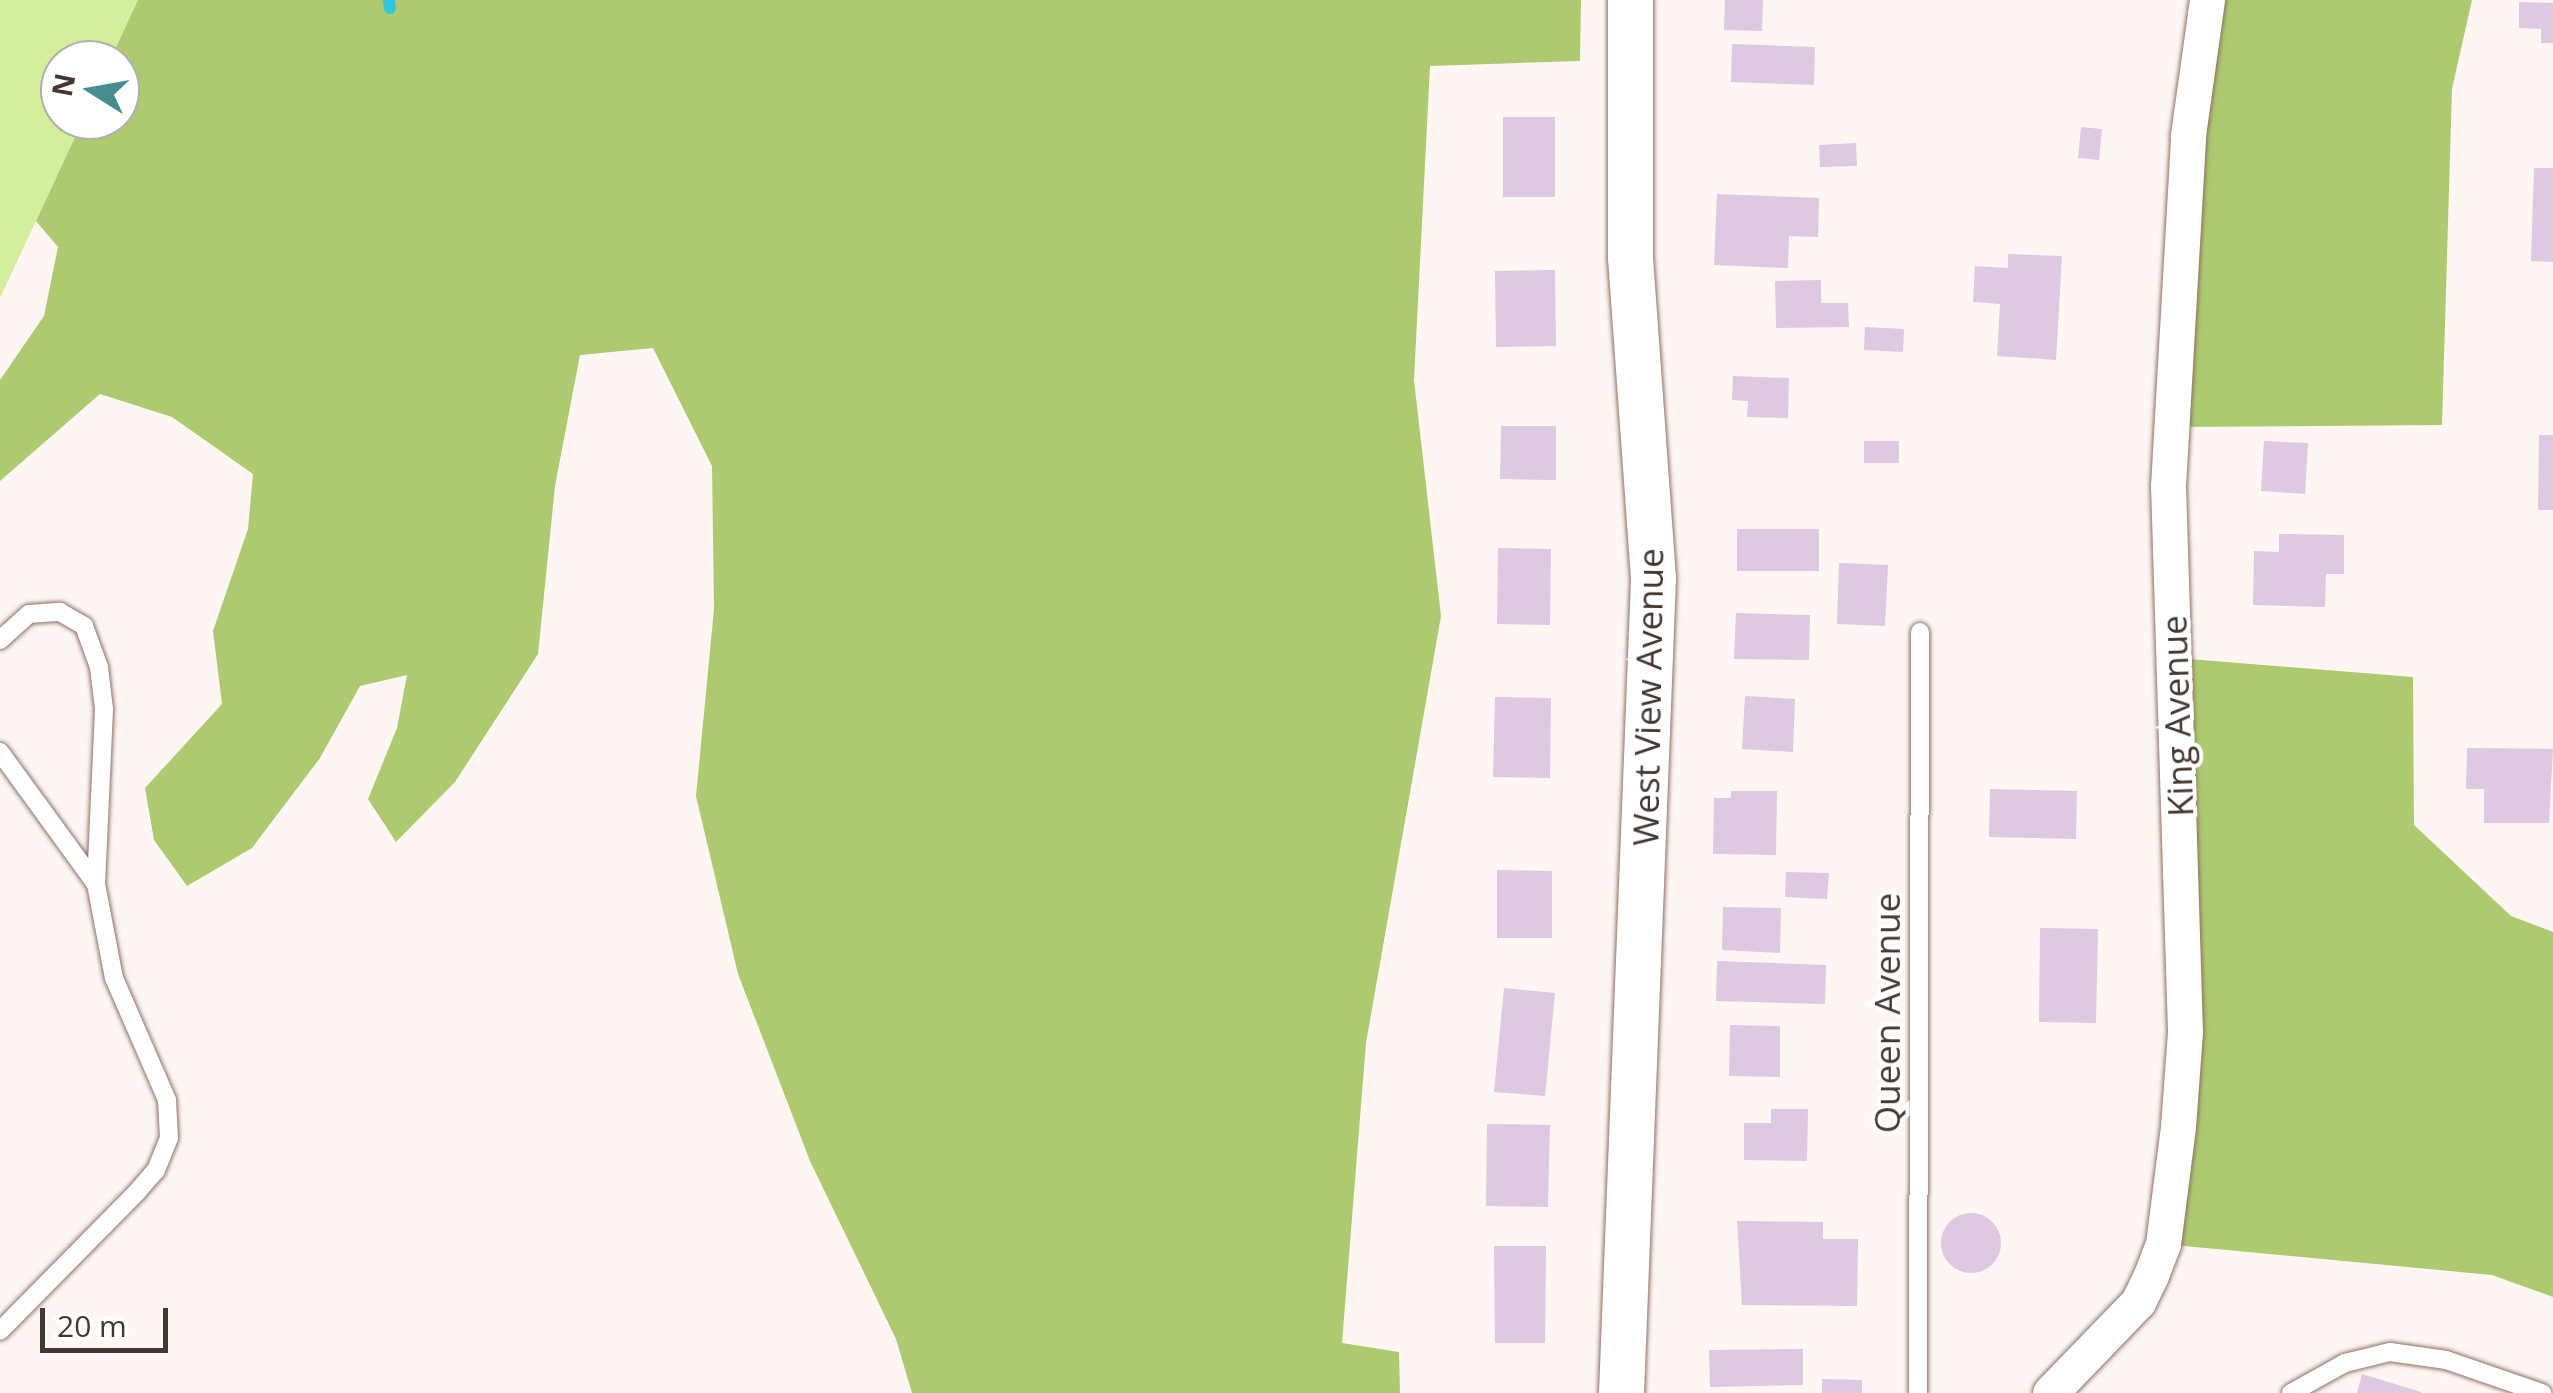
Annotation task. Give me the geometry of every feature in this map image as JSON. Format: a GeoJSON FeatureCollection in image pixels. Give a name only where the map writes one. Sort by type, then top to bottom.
{"type":"FeatureCollection","features":[{"type":"Feature","properties":{"kind":"street","name":"West View Avenue"},"geometry":{"type":"LineString","coordinates":[[1621,1393],[1653,578],[1630,257],[1630,0]]}},
{"type":"Feature","properties":{"kind":"street","name":"King Avenue"},"geometry":{"type":"LineString","coordinates":[[2050,1393],[2138,1302],[2151,1275],[2163,1244],[2178,1127],[2186,1032],[2168,486],[2188,135],[2207,0]]}},
{"type":"Feature","properties":{"kind":"lane"},"geometry":{"type":"LineString","coordinates":[[0,640],[29,614],[60,612],[84,626],[98,666],[104,709],[96,884],[114,978],[167,1100],[168,1138],[156,1170],[0,1332]]}},
{"type":"Feature","properties":{"kind":"lane","name":"Queen Avenue"},"geometry":{"type":"LineString","coordinates":[[1918,1393],[1920,632]]}},
{"type":"Feature","properties":{"kind":"lane"},"geometry":{"type":"LineString","coordinates":[[0,752],[96,884]]}},
{"type":"Feature","properties":{"kind":"lane"},"geometry":{"type":"LineString","coordinates":[[2291,1393],[2345,1363],[2390,1352],[2446,1360],[2542,1393]]}},
{"type":"Feature","properties":{"kind":"green space"},"geometry":{"type":"Polygon","coordinates":[[[0,0],[138,0],[119,40],[40,40],[40,140],[74,140],[0,298],[0,0]]]}},
{"type":"Feature","properties":{"kind":"green space"},"geometry":{"type":"Polygon","coordinates":[[[138,0],[1581,0],[1580,61],[1430,66],[1414,380],[1441,616],[1366,1043],[1342,1343],[1399,1352],[1400,1393],[912,1393],[896,1339],[810,1161],[738,974],[696,796],[714,609],[712,466],[653,348],[580,355],[555,486],[538,654],[455,782],[396,842],[368,799],[397,728],[407,675],[360,686],[320,758],[252,848],[187,886],[154,840],[145,788],[222,704],[213,631],[248,529],[253,474],[172,417],[100,394],[0,481],[0,380],[44,316],[58,247],[36,221],[74,140],[140,140],[140,40],[119,40],[138,0]]]}},
{"type":"Feature","properties":{"kind":"green space"},"geometry":{"type":"Polygon","coordinates":[[[2207,0],[2472,0],[2452,89],[2442,425],[2171,427],[2207,0]]]}},
{"type":"Feature","properties":{"kind":"green space"},"geometry":{"type":"Polygon","coordinates":[[[2177,658],[2413,677],[2414,825],[2511,916],[2553,932],[2553,1297],[2492,1275],[2163,1244],[2177,658]]]}},
{"type":"Feature","properties":{"kind":"building"},"geometry":{"type":"Polygon","coordinates":[[[1725,0],[1763,0],[1762,31],[1724,30],[1725,0]]]}},
{"type":"Feature","properties":{"kind":"building"},"geometry":{"type":"Polygon","coordinates":[[[2519,2],[2553,3],[2553,43],[2541,43],[2541,29],[2519,28],[2519,2]]]}},
{"type":"Feature","properties":{"kind":"building"},"geometry":{"type":"Polygon","coordinates":[[[1732,44],[1815,47],[1814,85],[1731,82],[1732,44]]]}},
{"type":"Feature","properties":{"kind":"building"},"geometry":{"type":"Polygon","coordinates":[[[1503,117],[1555,117],[1555,197],[1503,197],[1503,117]]]}},
{"type":"Feature","properties":{"kind":"building"},"geometry":{"type":"Polygon","coordinates":[[[2081,127],[2102,129],[2099,160],[2078,158],[2081,127]]]}},
{"type":"Feature","properties":{"kind":"building"},"geometry":{"type":"Polygon","coordinates":[[[1856,143],[1857,166],[1820,167],[1819,145],[1856,143]]]}},
{"type":"Feature","properties":{"kind":"building"},"geometry":{"type":"Polygon","coordinates":[[[2534,168],[2553,168],[2553,262],[2531,261],[2534,168]]]}},
{"type":"Feature","properties":{"kind":"building"},"geometry":{"type":"Polygon","coordinates":[[[1717,194],[1819,198],[1818,237],[1789,236],[1788,268],[1714,265],[1717,194]]]}},
{"type":"Feature","properties":{"kind":"building"},"geometry":{"type":"Polygon","coordinates":[[[2008,254],[2062,256],[2056,360],[1997,356],[2000,304],[1973,302],[1975,266],[2008,268],[2008,254]]]}},
{"type":"Feature","properties":{"kind":"building"},"geometry":{"type":"Polygon","coordinates":[[[1555,270],[1556,346],[1496,347],[1495,271],[1555,270]]]}},
{"type":"Feature","properties":{"kind":"building"},"geometry":{"type":"Polygon","coordinates":[[[1821,280],[1821,303],[1848,303],[1849,327],[1776,328],[1775,281],[1821,280]]]}},
{"type":"Feature","properties":{"kind":"building"},"geometry":{"type":"Polygon","coordinates":[[[1865,327],[1904,329],[1903,352],[1864,350],[1865,327]]]}},
{"type":"Feature","properties":{"kind":"building"},"geometry":{"type":"Polygon","coordinates":[[[1733,376],[1789,378],[1788,418],[1747,417],[1748,401],[1732,400],[1733,376]]]}},
{"type":"Feature","properties":{"kind":"building"},"geometry":{"type":"Polygon","coordinates":[[[1501,426],[1556,426],[1556,480],[1500,479],[1501,426]]]}},
{"type":"Feature","properties":{"kind":"building"},"geometry":{"type":"Polygon","coordinates":[[[2539,435],[2553,435],[2553,510],[2538,510],[2539,435]]]}},
{"type":"Feature","properties":{"kind":"building"},"geometry":{"type":"Polygon","coordinates":[[[1864,441],[1899,441],[1899,463],[1864,463],[1864,441]]]}},
{"type":"Feature","properties":{"kind":"building"},"geometry":{"type":"Polygon","coordinates":[[[2264,441],[2308,443],[2305,494],[2261,491],[2264,441]]]}},
{"type":"Feature","properties":{"kind":"building"},"geometry":{"type":"Polygon","coordinates":[[[1737,529],[1819,529],[1819,571],[1737,571],[1737,529]]]}},
{"type":"Feature","properties":{"kind":"building"},"geometry":{"type":"Polygon","coordinates":[[[2279,534],[2344,535],[2344,574],[2326,574],[2325,607],[2253,605],[2254,551],[2279,552],[2279,534]]]}},
{"type":"Feature","properties":{"kind":"building"},"geometry":{"type":"Polygon","coordinates":[[[1498,548],[1551,549],[1550,625],[1497,624],[1498,548]]]}},
{"type":"Feature","properties":{"kind":"building"},"geometry":{"type":"Polygon","coordinates":[[[1839,563],[1888,565],[1885,626],[1837,624],[1839,563]]]}},
{"type":"Feature","properties":{"kind":"building"},"geometry":{"type":"Polygon","coordinates":[[[1736,613],[1810,615],[1809,660],[1734,659],[1736,613]]]}},
{"type":"Feature","properties":{"kind":"building"},"geometry":{"type":"Polygon","coordinates":[[[1745,696],[1795,699],[1793,752],[1742,749],[1745,696]]]}},
{"type":"Feature","properties":{"kind":"building"},"geometry":{"type":"Polygon","coordinates":[[[1495,697],[1551,698],[1550,778],[1493,777],[1495,697]]]}},
{"type":"Feature","properties":{"kind":"building"},"geometry":{"type":"Polygon","coordinates":[[[2467,748],[2553,749],[2549,823],[2484,823],[2484,789],[2466,789],[2467,748]]]}},
{"type":"Feature","properties":{"kind":"building"},"geometry":{"type":"Polygon","coordinates":[[[1990,789],[2077,791],[2076,839],[1989,837],[1990,789]]]}},
{"type":"Feature","properties":{"kind":"building"},"geometry":{"type":"Polygon","coordinates":[[[1731,791],[1777,791],[1776,855],[1713,854],[1714,798],[1731,798],[1731,791]]]}},
{"type":"Feature","properties":{"kind":"building"},"geometry":{"type":"Polygon","coordinates":[[[1497,870],[1552,871],[1552,938],[1497,938],[1497,870]]]}},
{"type":"Feature","properties":{"kind":"building"},"geometry":{"type":"Polygon","coordinates":[[[1786,872],[1829,873],[1827,899],[1785,897],[1786,872]]]}},
{"type":"Feature","properties":{"kind":"building"},"geometry":{"type":"Polygon","coordinates":[[[1723,907],[1781,908],[1780,953],[1722,950],[1723,907]]]}},
{"type":"Feature","properties":{"kind":"building"},"geometry":{"type":"Polygon","coordinates":[[[2040,928],[2098,929],[2096,1023],[2039,1022],[2040,928]]]}},
{"type":"Feature","properties":{"kind":"building"},"geometry":{"type":"Polygon","coordinates":[[[1717,961],[1826,965],[1825,1004],[1716,1001],[1717,961]]]}},
{"type":"Feature","properties":{"kind":"building"},"geometry":{"type":"Polygon","coordinates":[[[1504,988],[1555,993],[1545,1096],[1494,1092],[1504,988]]]}},
{"type":"Feature","properties":{"kind":"building"},"geometry":{"type":"Polygon","coordinates":[[[1730,1025],[1780,1026],[1780,1077],[1729,1076],[1730,1025]]]}},
{"type":"Feature","properties":{"kind":"building"},"geometry":{"type":"Polygon","coordinates":[[[1771,1109],[1808,1109],[1807,1161],[1744,1160],[1744,1123],[1771,1123],[1771,1109]]]}},
{"type":"Feature","properties":{"kind":"building"},"geometry":{"type":"Polygon","coordinates":[[[1487,1124],[1550,1125],[1548,1207],[1486,1206],[1487,1124]]]}},
{"type":"Feature","properties":{"kind":"building"},"geometry":{"type":"Polygon","coordinates":[[[1971,1213],[1992,1222],[2001,1243],[1992,1264],[1971,1273],[1950,1264],[1941,1243],[1950,1222],[1971,1213]]]}},
{"type":"Feature","properties":{"kind":"building"},"geometry":{"type":"Polygon","coordinates":[[[1737,1221],[1823,1222],[1823,1239],[1858,1239],[1857,1306],[1742,1305],[1737,1221]]]}},
{"type":"Feature","properties":{"kind":"building"},"geometry":{"type":"Polygon","coordinates":[[[1494,1246],[1546,1246],[1545,1343],[1495,1343],[1494,1246]]]}},
{"type":"Feature","properties":{"kind":"building"},"geometry":{"type":"Polygon","coordinates":[[[1803,1349],[1803,1385],[1710,1387],[1709,1350],[1803,1349]]]}},
{"type":"Feature","properties":{"kind":"building"},"geometry":{"type":"Polygon","coordinates":[[[2362,1374],[2421,1392],[2421,1393],[2357,1393],[2362,1374]]]}},
{"type":"Feature","properties":{"kind":"building"},"geometry":{"type":"Polygon","coordinates":[[[1822,1379],[1862,1380],[1862,1393],[1822,1393],[1822,1379]]]}},
{"type":"Feature","properties":{"kind":"waterway"},"geometry":{"type":"LineString","coordinates":[[389,0],[390,8]]}}]}
